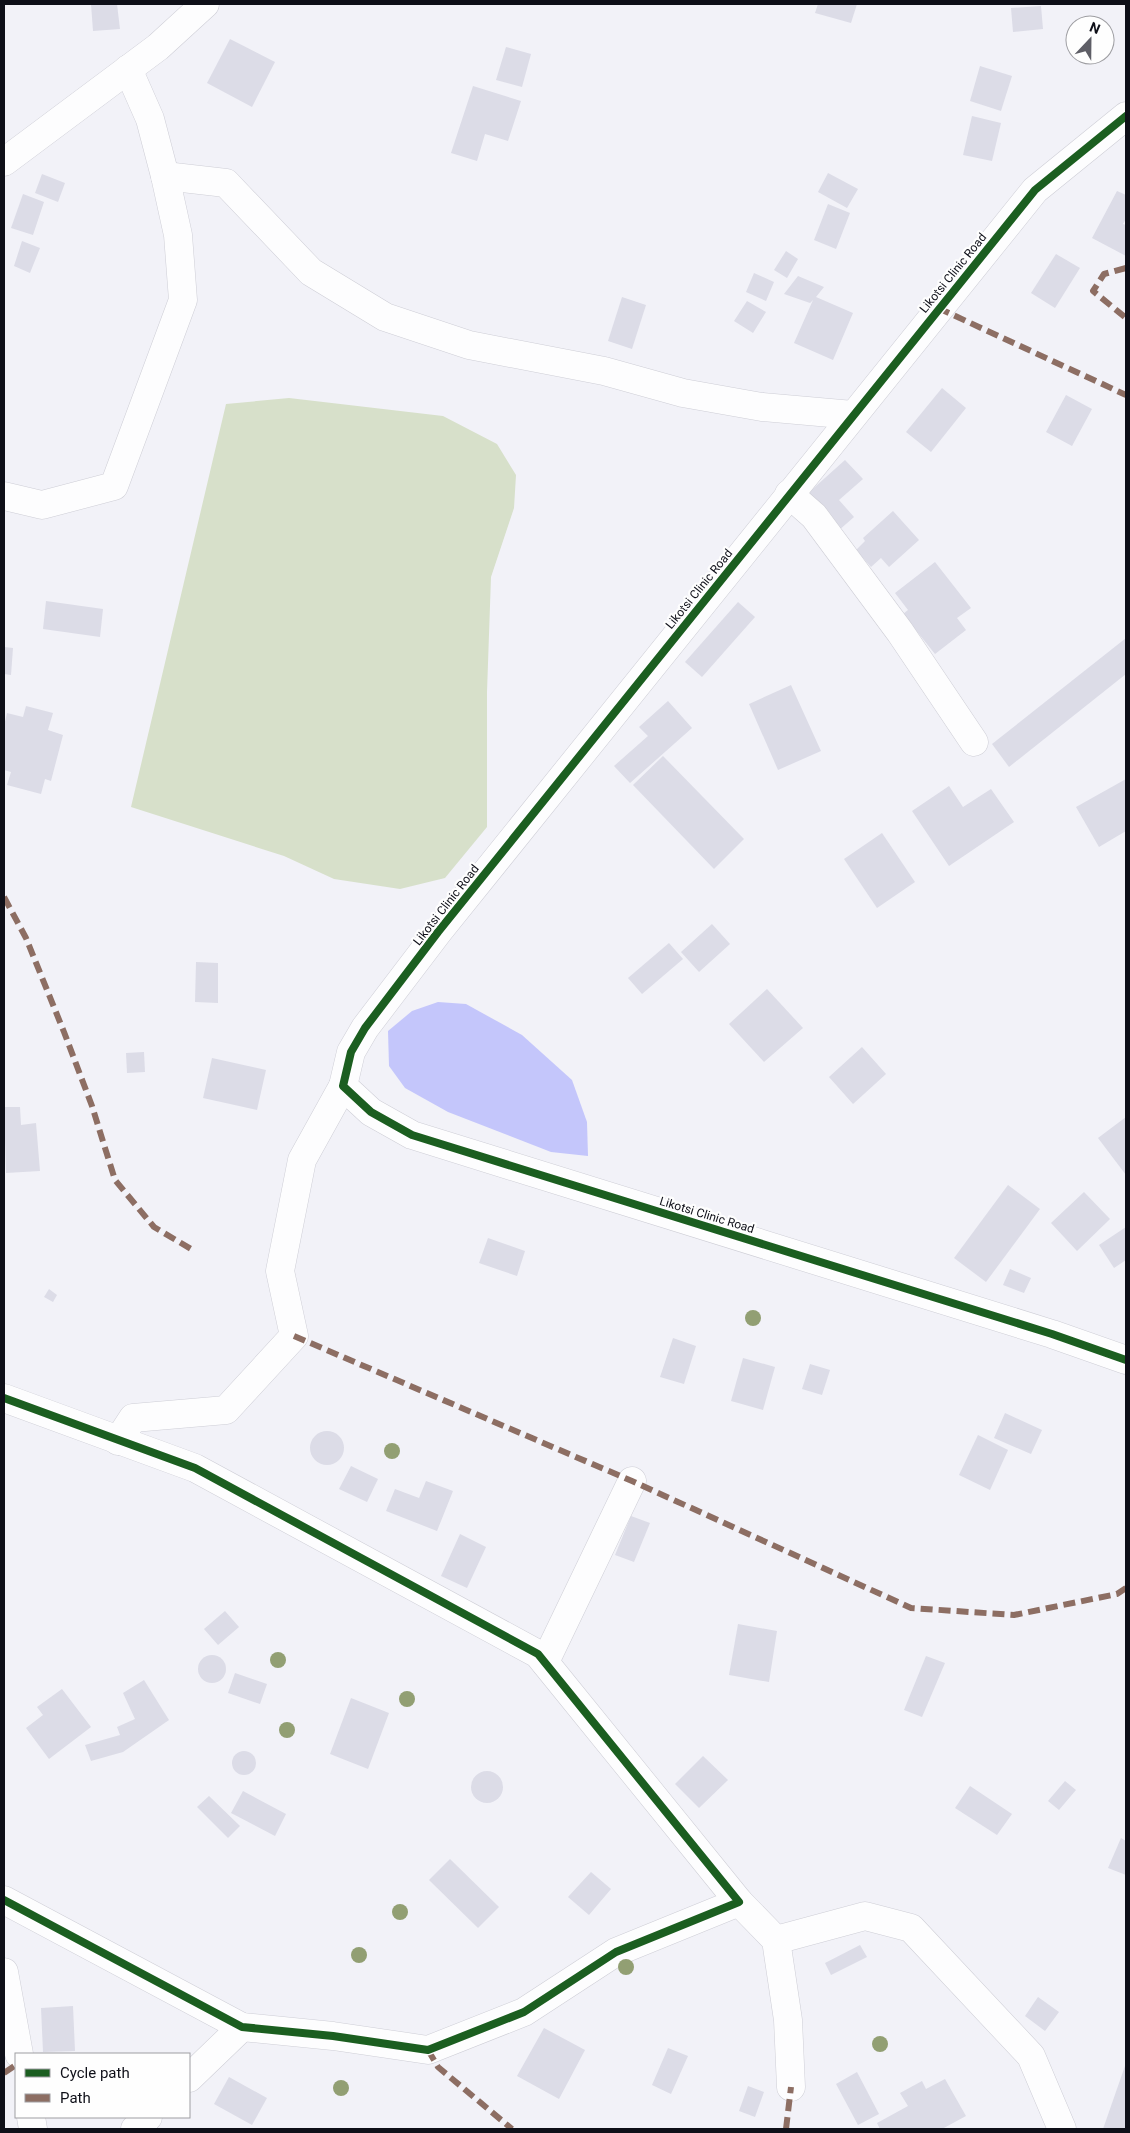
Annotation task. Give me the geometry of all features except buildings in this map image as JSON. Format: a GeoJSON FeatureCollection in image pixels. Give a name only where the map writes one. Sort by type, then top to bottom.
{"type":"FeatureCollection","features":[{"type":"Feature","properties":{"kind":"street"},"geometry":{"type":"LineString","coordinates":[[4,162],[158,47],[205,4]]}},
{"type":"Feature","properties":{"kind":"street"},"geometry":{"type":"LineString","coordinates":[[4,496],[42,505],[114,486],[182,300],[178,235],[165,176],[150,119],[128,69]]}},
{"type":"Feature","properties":{"kind":"street","name":"Likotsi Clinic Road"},"geometry":{"type":"LineString","coordinates":[[1126,116],[1035,190],[852,415],[444,925],[365,1028],[351,1052],[344,1086],[371,1112],[412,1135],[1052,1334],[1126,1360]]}},
{"type":"Feature","properties":{"kind":"street"},"geometry":{"type":"LineString","coordinates":[[165,176],[226,183],[311,272],[385,317],[469,345],[604,371],[683,392],[762,407],[852,415]]}},
{"type":"Feature","properties":{"kind":"street"},"geometry":{"type":"LineString","coordinates":[[789,494],[814,516],[900,632],[974,742]]}},
{"type":"Feature","properties":{"kind":"street"},"geometry":{"type":"LineString","coordinates":[[118,1441],[132,1418],[226,1410],[294,1336],[280,1271],[302,1160],[344,1086]]}},
{"type":"Feature","properties":{"kind":"street"},"geometry":{"type":"LineString","coordinates":[[4,1398],[195,1468],[538,1654],[739,1902],[776,1940],[788,2020],[791,2087]]}},
{"type":"Feature","properties":{"kind":"street"},"geometry":{"type":"LineString","coordinates":[[545,1662],[632,1481]]}},
{"type":"Feature","properties":{"kind":"street"},"geometry":{"type":"LineString","coordinates":[[4,1900],[242,2027],[333,2036],[428,2050],[524,2012],[616,1952],[739,1902]]}},
{"type":"Feature","properties":{"kind":"street"},"geometry":{"type":"LineString","coordinates":[[776,1940],[865,1916],[911,1928],[1031,2056],[1062,2129]]}},
{"type":"Feature","properties":{"kind":"street"},"geometry":{"type":"LineString","coordinates":[[4,1972],[19,2053]]}},
{"type":"Feature","properties":{"kind":"street"},"geometry":{"type":"LineString","coordinates":[[190,2077],[242,2027]]}},
{"type":"Feature","properties":{"kind":"street"},"geometry":{"type":"LineString","coordinates":[[135,2129],[147,2118]]}},
{"type":"Feature","properties":{"kind":"green space"},"geometry":{"type":"Polygon","coordinates":[[[289,398],[443,416],[497,444],[516,475],[514,508],[491,577],[487,692],[487,827],[445,878],[400,889],[334,879],[284,856],[131,807],[226,404],[289,398]]]}},
{"type":"Feature","properties":{"kind":"water"},"geometry":{"type":"Polygon","coordinates":[[[438,1002],[466,1004],[522,1035],[572,1080],[587,1122],[588,1156],[551,1152],[448,1112],[405,1088],[389,1066],[388,1031],[412,1011],[438,1002]]]}},
{"type":"Feature","properties":{"kind":"marked path"},"geometry":{"type":"LineString","coordinates":[[1126,268],[1104,274],[1093,291],[1126,318]]}},
{"type":"Feature","properties":{"kind":"marked path"},"geometry":{"type":"LineString","coordinates":[[938,308],[1126,395]]}},
{"type":"Feature","properties":{"kind":"marked path"},"geometry":{"type":"LineString","coordinates":[[4,897],[26,938],[64,1032],[92,1106],[115,1180],[154,1227],[191,1249]]}},
{"type":"Feature","properties":{"kind":"marked path"},"geometry":{"type":"LineString","coordinates":[[294,1336],[632,1481],[911,1608],[1014,1615],[1117,1594],[1126,1588]]}},
{"type":"Feature","properties":{"kind":"marked path"},"geometry":{"type":"LineString","coordinates":[[428,2050],[438,2067],[512,2129]]}},
{"type":"Feature","properties":{"kind":"marked path"},"geometry":{"type":"LineString","coordinates":[[4,2073],[15,2066]]}},
{"type":"Feature","properties":{"kind":"marked path"},"geometry":{"type":"LineString","coordinates":[[786,2129],[791,2087]]}},
{"type":"Feature","properties":{"kind":"cycle path"},"geometry":{"type":"LineString","coordinates":[[1126,116],[1035,190],[438,932],[365,1028],[351,1052],[343,1086],[371,1112],[412,1135],[1052,1334],[1126,1360]]}},
{"type":"Feature","properties":{"kind":"cycle path"},"geometry":{"type":"LineString","coordinates":[[4,1398],[195,1468],[538,1654],[739,1902],[616,1952],[524,2012],[428,2050],[333,2036],[242,2027],[4,1900]]}}]}
